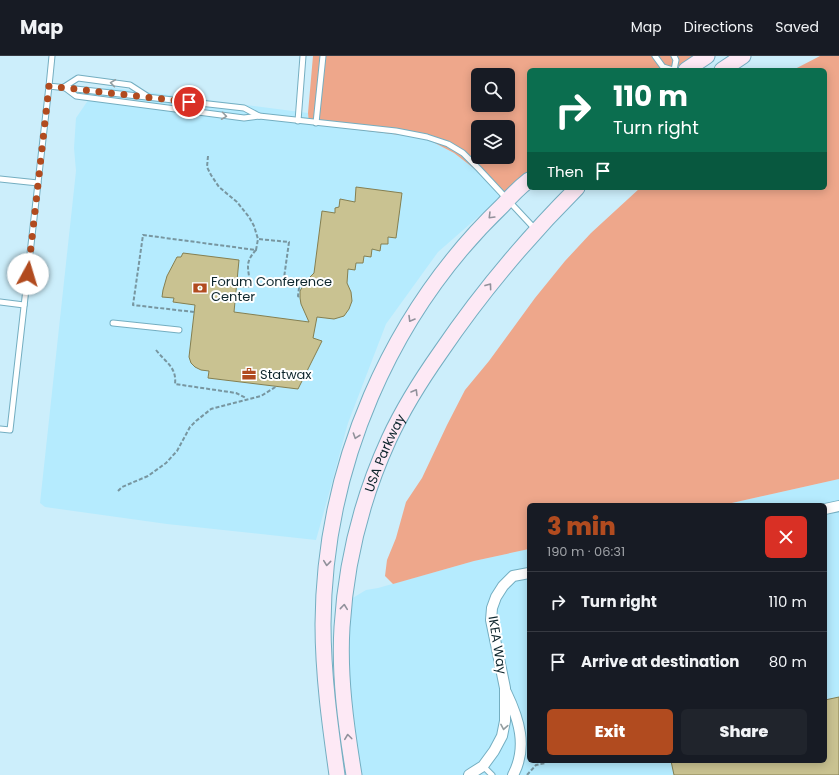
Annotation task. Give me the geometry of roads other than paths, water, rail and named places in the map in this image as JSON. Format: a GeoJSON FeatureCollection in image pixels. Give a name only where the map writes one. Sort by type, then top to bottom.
{"type":"FeatureCollection","features":[{"type":"Feature","properties":{"kind":"street"},"geometry":{"type":"LineString","coordinates":[[689,68],[707,56]]}},
{"type":"Feature","properties":{"kind":"street"},"geometry":{"type":"LineString","coordinates":[[725,68],[743,56]]}},
{"type":"Feature","properties":{"kind":"street"},"geometry":{"type":"LineString","coordinates":[[337,775],[327,703],[323,624],[324,593],[327,558],[333,524],[350,452],[375,387],[399,339],[422,301],[437,279],[464,246],[489,218],[527,182]]}},
{"type":"Feature","properties":{"kind":"street","name":"USA Parkway"},"geometry":{"type":"LineString","coordinates":[[354,775],[342,684],[342,628],[347,579],[354,542],[374,477],[390,438],[416,389],[433,363],[503,267],[575,190]]}},
{"type":"Feature","properties":{"kind":"street"},"geometry":{"type":"LineString","coordinates":[[827,509],[839,506]]}},
{"type":"Feature","properties":{"kind":"street","name":"IKEA Way"},"geometry":{"type":"LineString","coordinates":[[469,775],[483,766],[494,751],[502,736],[505,721],[505,688],[491,620],[492,608],[496,597],[503,586],[513,576],[527,573]]}},
{"type":"Feature","properties":{"kind":"street","name":"IKEA Way"},"geometry":{"type":"LineString","coordinates":[[505,688],[514,708],[521,738],[521,753],[513,775]]}},
{"type":"Feature","properties":{"kind":"lane"},"geometry":{"type":"LineString","coordinates":[[0,429],[10,430],[52,56]]}},
{"type":"Feature","properties":{"kind":"lane"},"geometry":{"type":"LineString","coordinates":[[298,121],[303,56]]}},
{"type":"Feature","properties":{"kind":"lane"},"geometry":{"type":"LineString","coordinates":[[316,123],[324,56]]}},
{"type":"Feature","properties":{"kind":"lane"},"geometry":{"type":"LineString","coordinates":[[654,56],[663,67],[667,68]]}},
{"type":"Feature","properties":{"kind":"lane"},"geometry":{"type":"LineString","coordinates":[[674,56],[676,60],[674,68]]}},
{"type":"Feature","properties":{"kind":"lane"},"geometry":{"type":"LineString","coordinates":[[64,87],[78,78],[130,85],[148,97]]}},
{"type":"Feature","properties":{"kind":"lane"},"geometry":{"type":"LineString","coordinates":[[49,86],[244,108],[259,116]]}},
{"type":"Feature","properties":{"kind":"lane"},"geometry":{"type":"LineString","coordinates":[[64,87],[76,96],[244,118],[259,116],[396,131],[427,137],[448,144],[463,153],[536,230]]}},
{"type":"Feature","properties":{"kind":"lane"},"geometry":{"type":"LineString","coordinates":[[130,103],[131,95]]}},
{"type":"Feature","properties":{"kind":"lane"},"geometry":{"type":"LineString","coordinates":[[0,179],[38,183]]}},
{"type":"Feature","properties":{"kind":"lane"},"geometry":{"type":"LineString","coordinates":[[0,302],[24,305]]}},
{"type":"Feature","properties":{"kind":"lane"},"geometry":{"type":"LineString","coordinates":[[113,322],[179,330]]}},
{"type":"Feature","properties":{"kind":"lane"},"geometry":{"type":"LineString","coordinates":[[483,766],[492,775]]}},
{"type":"Feature","properties":{"kind":"place","name":"Forum Conference Center"},"geometry":{"type":"Point","coordinates":[200,288]}},
{"type":"Feature","properties":{"kind":"place","name":"Statwax"},"geometry":{"type":"Point","coordinates":[249,374]}}]}
